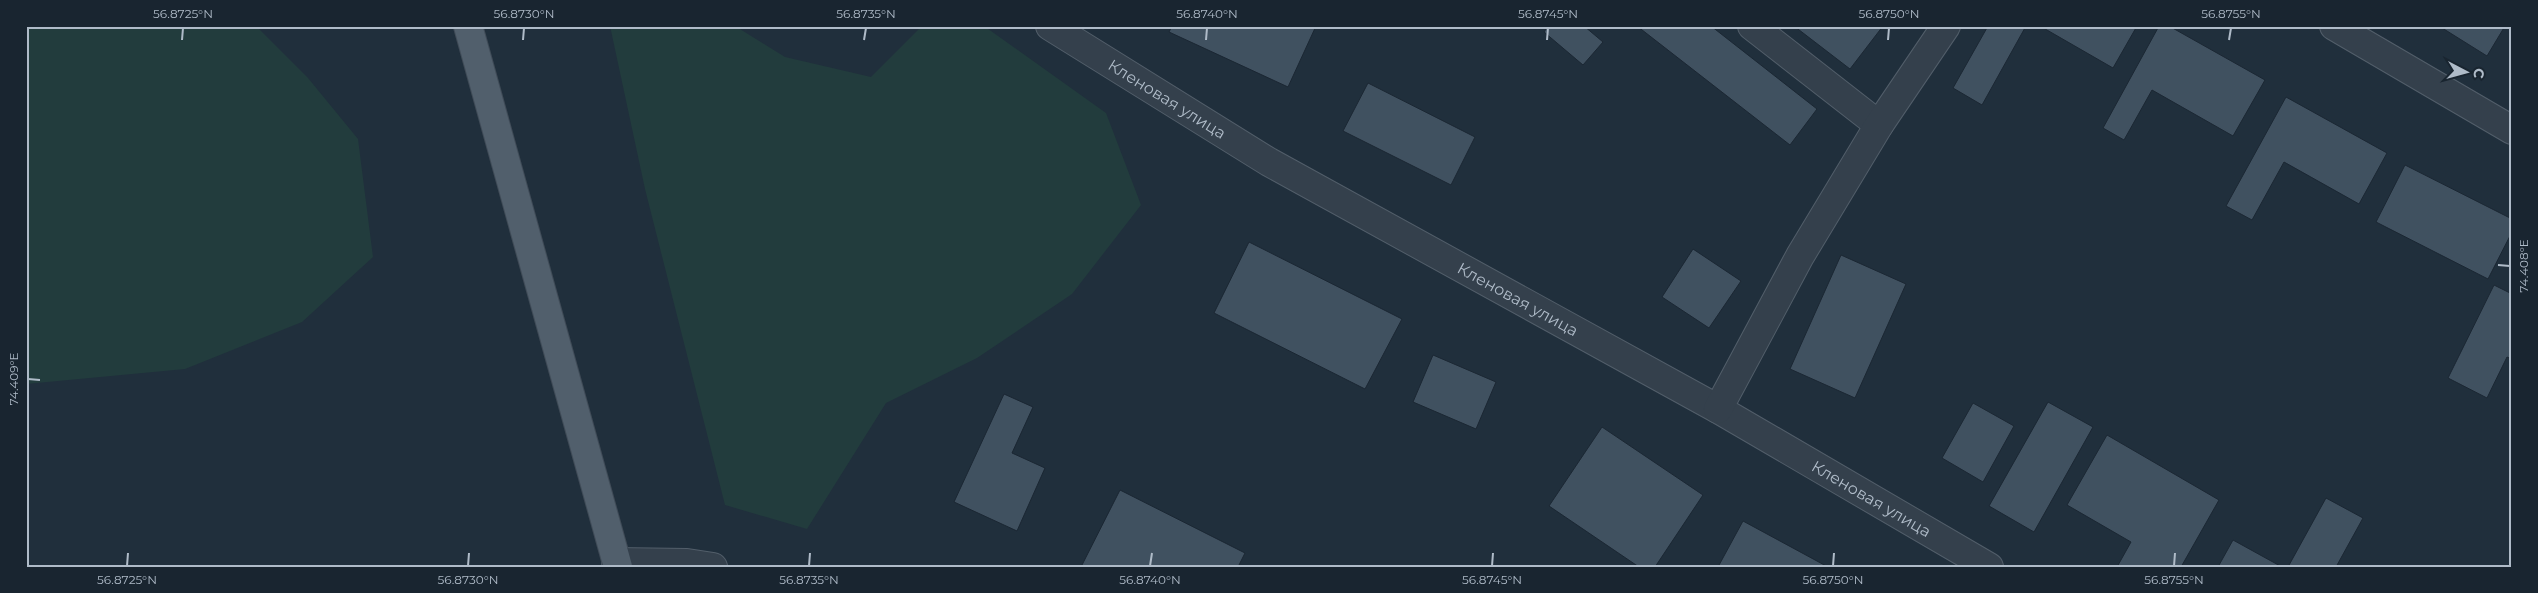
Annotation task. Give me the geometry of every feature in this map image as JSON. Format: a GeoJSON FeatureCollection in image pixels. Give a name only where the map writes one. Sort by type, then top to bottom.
{"type":"FeatureCollection","features":[{"type":"Feature","properties":{"kind":"main road"},"geometry":{"type":"LineString","coordinates":[[468,26],[617,564]]}},
{"type":"Feature","properties":{"kind":"street","name":"Кленовая улица"},"geometry":{"type":"LineString","coordinates":[[1050,26],[1269,162],[1718,409],[1989,567]]}},
{"type":"Feature","properties":{"kind":"street"},"geometry":{"type":"LineString","coordinates":[[1752,26],[1879,125]]}},
{"type":"Feature","properties":{"kind":"street"},"geometry":{"type":"LineString","coordinates":[[1718,409],[1800,256],[1879,125],[1946,26]]}},
{"type":"Feature","properties":{"kind":"street"},"geometry":{"type":"LineString","coordinates":[[2334,26],[2512,130]]}},
{"type":"Feature","properties":{"kind":"street"},"geometry":{"type":"LineString","coordinates":[[617,564],[687,563],[713,567]]}},
{"type":"Feature","properties":{"kind":"green space"},"geometry":{"type":"Polygon","coordinates":[[[26,26],[256,26],[308,78],[358,139],[373,257],[302,322],[185,369],[26,384],[26,26]]]}},
{"type":"Feature","properties":{"kind":"green space"},"geometry":{"type":"Polygon","coordinates":[[[610,26],[735,26],[785,57],[871,77],[922,26],[984,26],[1106,113],[1141,205],[1072,294],[977,358],[886,403],[807,529],[725,505],[645,189],[610,26]]]}},
{"type":"Feature","properties":{"kind":"building"},"geometry":{"type":"Polygon","coordinates":[[[1172,26],[1316,26],[1288,87],[1169,32],[1172,26]]]}},
{"type":"Feature","properties":{"kind":"building"},"geometry":{"type":"Polygon","coordinates":[[[1548,26],[1584,26],[1603,42],[1583,65],[1544,32],[1548,26]]]}},
{"type":"Feature","properties":{"kind":"building"},"geometry":{"type":"Polygon","coordinates":[[[1637,26],[1711,26],[1817,109],[1790,145],[1637,26]]]}},
{"type":"Feature","properties":{"kind":"building"},"geometry":{"type":"Polygon","coordinates":[[[1794,26],[1883,26],[1850,69],[1794,26]]]}},
{"type":"Feature","properties":{"kind":"building"},"geometry":{"type":"Polygon","coordinates":[[[1988,26],[2026,26],[1982,105],[1953,88],[1988,26]]]}},
{"type":"Feature","properties":{"kind":"building"},"geometry":{"type":"Polygon","coordinates":[[[2040,26],[2137,26],[2113,68],[2040,26]]]}},
{"type":"Feature","properties":{"kind":"building"},"geometry":{"type":"Polygon","coordinates":[[[2159,26],[2169,26],[2265,80],[2233,136],[2152,90],[2124,140],[2103,128],[2159,26]]]}},
{"type":"Feature","properties":{"kind":"building"},"geometry":{"type":"Polygon","coordinates":[[[2439,26],[2505,26],[2487,56],[2439,26]]]}},
{"type":"Feature","properties":{"kind":"building"},"geometry":{"type":"Polygon","coordinates":[[[1368,83],[1475,137],[1451,185],[1343,131],[1368,83]]]}},
{"type":"Feature","properties":{"kind":"building"},"geometry":{"type":"Polygon","coordinates":[[[2286,97],[2387,153],[2359,204],[2284,162],[2252,220],[2226,206],[2286,97]]]}},
{"type":"Feature","properties":{"kind":"building"},"geometry":{"type":"Polygon","coordinates":[[[2405,165],[2512,219],[2512,232],[2488,279],[2376,222],[2405,165]]]}},
{"type":"Feature","properties":{"kind":"building"},"geometry":{"type":"Polygon","coordinates":[[[1249,242],[1402,319],[1365,389],[1214,313],[1249,242]]]}},
{"type":"Feature","properties":{"kind":"building"},"geometry":{"type":"Polygon","coordinates":[[[1693,249],[1741,281],[1709,328],[1662,297],[1693,249]]]}},
{"type":"Feature","properties":{"kind":"building"},"geometry":{"type":"Polygon","coordinates":[[[1841,255],[1906,284],[1855,398],[1790,369],[1841,255]]]}},
{"type":"Feature","properties":{"kind":"building"},"geometry":{"type":"Polygon","coordinates":[[[2494,285],[2512,294],[2512,359],[2507,357],[2487,398],[2448,378],[2494,285]]]}},
{"type":"Feature","properties":{"kind":"building"},"geometry":{"type":"Polygon","coordinates":[[[1433,355],[1496,382],[1476,429],[1413,402],[1433,355]]]}},
{"type":"Feature","properties":{"kind":"building"},"geometry":{"type":"Polygon","coordinates":[[[1004,394],[1033,407],[1012,453],[1045,468],[1017,531],[954,502],[1004,394]]]}},
{"type":"Feature","properties":{"kind":"building"},"geometry":{"type":"Polygon","coordinates":[[[2048,402],[2093,427],[2034,532],[1989,506],[2048,402]]]}},
{"type":"Feature","properties":{"kind":"building"},"geometry":{"type":"Polygon","coordinates":[[[1973,403],[2014,426],[1983,482],[1942,458],[1973,403]]]}},
{"type":"Feature","properties":{"kind":"building"},"geometry":{"type":"Polygon","coordinates":[[[1602,427],[1703,495],[1655,567],[1639,567],[1549,506],[1602,427]]]}},
{"type":"Feature","properties":{"kind":"building"},"geometry":{"type":"Polygon","coordinates":[[[2107,435],[2219,500],[2181,567],[2117,567],[2131,542],[2067,505],[2107,435]]]}},
{"type":"Feature","properties":{"kind":"building"},"geometry":{"type":"Polygon","coordinates":[[[1120,490],[1245,553],[1238,567],[1081,567],[1120,490]]]}},
{"type":"Feature","properties":{"kind":"building"},"geometry":{"type":"Polygon","coordinates":[[[2326,498],[2363,518],[2336,567],[2288,567],[2326,498]]]}},
{"type":"Feature","properties":{"kind":"building"},"geometry":{"type":"Polygon","coordinates":[[[1743,521],[1828,567],[1718,567],[1743,521]]]}},
{"type":"Feature","properties":{"kind":"building"},"geometry":{"type":"Polygon","coordinates":[[[2233,540],[2282,567],[2218,567],[2233,540]]]}}]}
